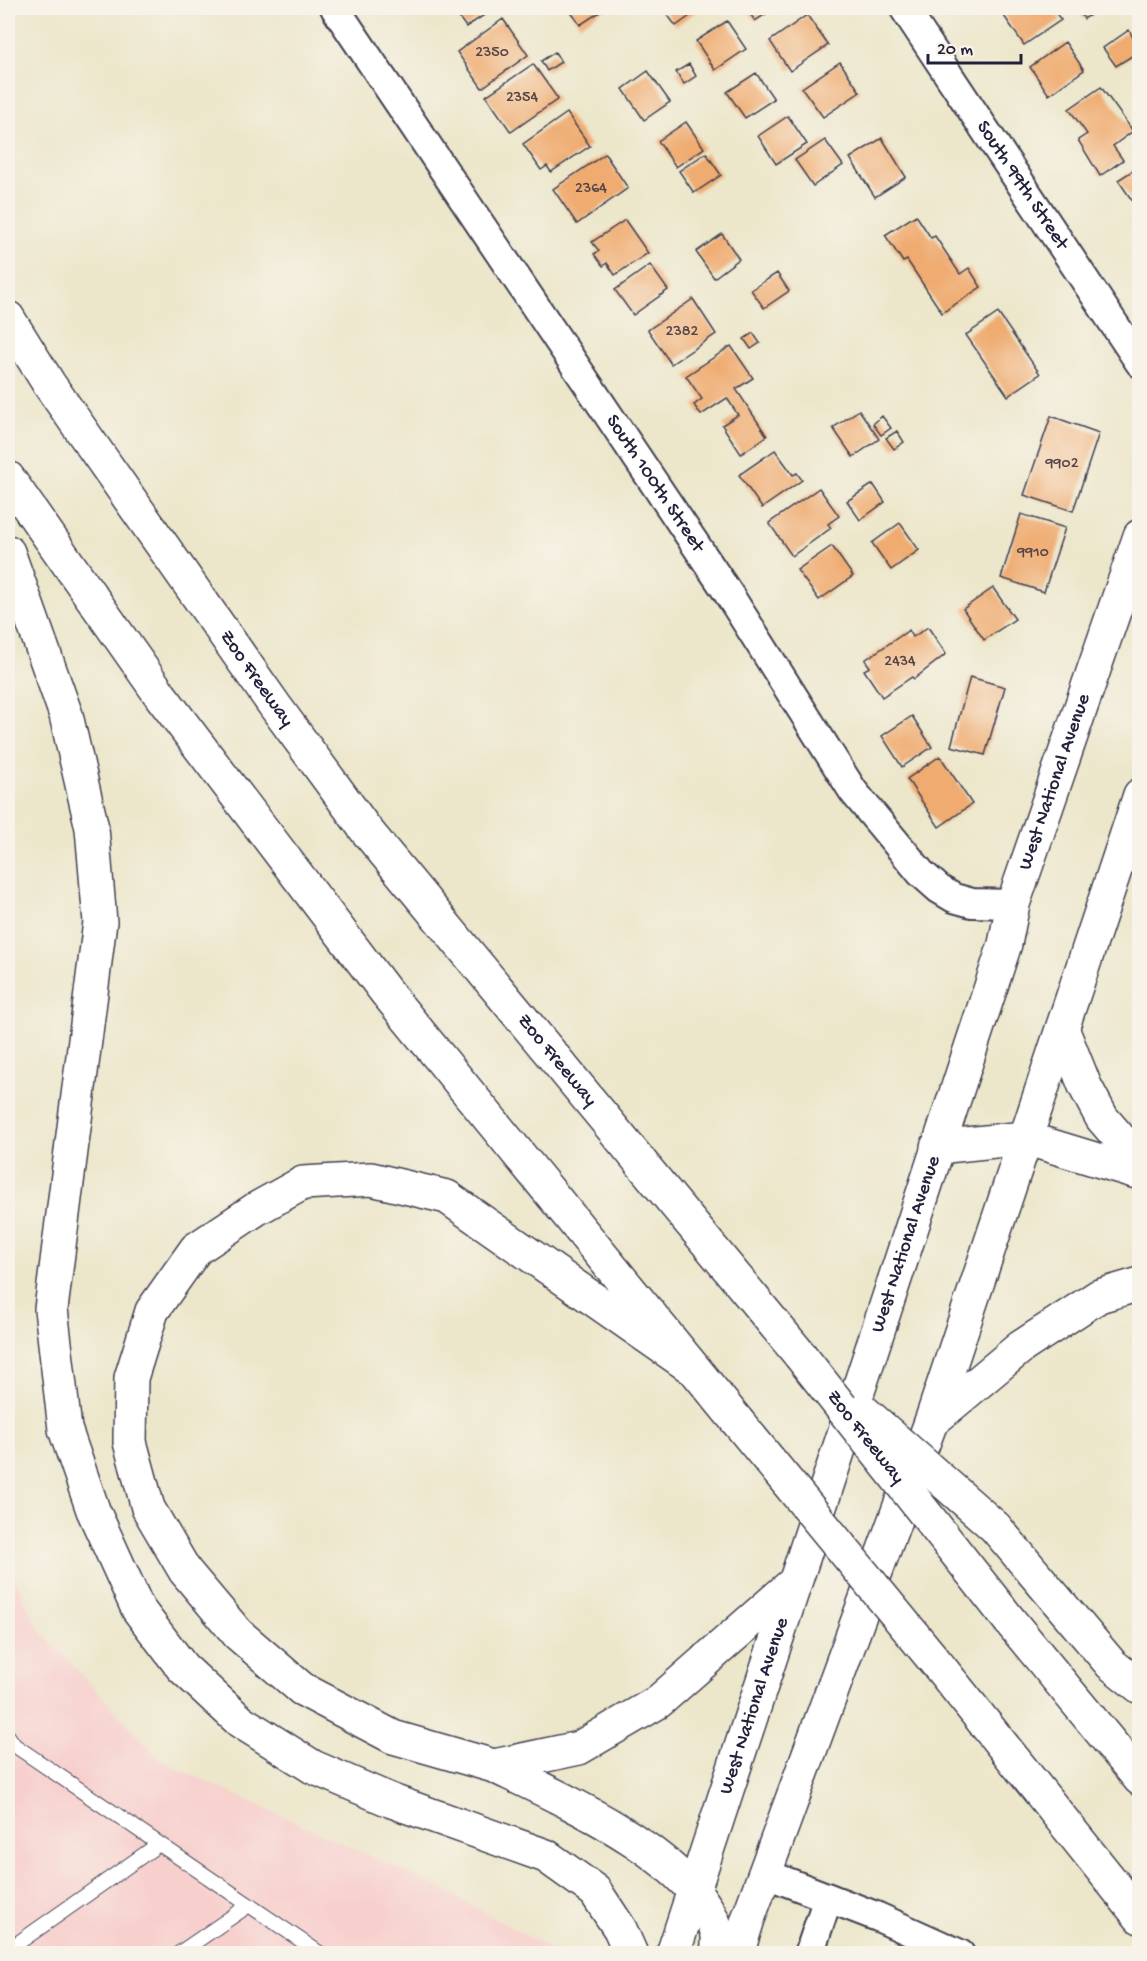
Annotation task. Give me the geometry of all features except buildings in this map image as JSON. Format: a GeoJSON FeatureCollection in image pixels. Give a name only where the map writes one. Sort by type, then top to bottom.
{"type":"FeatureCollection","features":[{"type":"Feature","properties":{"kind":"main road","name":"Zoo Freeway"},"geometry":{"type":"LineString","coordinates":[[8,318],[49,384],[275,706],[366,830],[771,1324],[800,1355],[1010,1621],[1140,1779]]}},
{"type":"Feature","properties":{"kind":"main road"},"geometry":{"type":"LineString","coordinates":[[8,478],[161,696],[386,992],[938,1665],[1140,1917]]}},
{"type":"Feature","properties":{"kind":"main road","name":"West National Avenue"},"geometry":{"type":"LineString","coordinates":[[673,1953],[1005,944],[1013,904],[1140,537]]}},
{"type":"Feature","properties":{"kind":"main road"},"geometry":{"type":"LineString","coordinates":[[8,552],[66,716],[92,828],[100,922],[51,1309],[66,1429],[93,1510],[138,1609],[182,1667],[240,1721],[313,1767],[392,1801],[546,1856],[595,1891],[620,1929],[631,1953]]}},
{"type":"Feature","properties":{"kind":"main road"},"geometry":{"type":"LineString","coordinates":[[737,1953],[764,1873],[931,1422],[1140,795]]}},
{"type":"Feature","properties":{"kind":"main road"},"geometry":{"type":"LineString","coordinates":[[1063,1031],[1085,1086],[1102,1118],[1140,1162]]}},
{"type":"Feature","properties":{"kind":"main road"},"geometry":{"type":"LineString","coordinates":[[937,1148],[1025,1138],[1140,1173]]}},
{"type":"Feature","properties":{"kind":"main road"},"geometry":{"type":"LineString","coordinates":[[695,1370],[447,1197],[371,1179],[303,1183],[256,1209],[196,1249],[152,1311],[131,1378],[130,1442],[148,1508],[185,1570],[238,1634],[302,1689],[393,1737],[494,1766],[593,1814],[647,1848],[693,1891],[708,1910],[718,1933],[717,1953]]}},
{"type":"Feature","properties":{"kind":"main road"},"geometry":{"type":"LineString","coordinates":[[931,1422],[1021,1347],[1099,1296],[1140,1284]]}},
{"type":"Feature","properties":{"kind":"main road"},"geometry":{"type":"LineString","coordinates":[[800,1355],[995,1527],[1111,1664],[1140,1687]]}},
{"type":"Feature","properties":{"kind":"main road"},"geometry":{"type":"LineString","coordinates":[[494,1766],[579,1748],[658,1702],[795,1582]]}},
{"type":"Feature","properties":{"kind":"street","name":"South 100th Street"},"geometry":{"type":"LineString","coordinates":[[335,8],[728,593],[853,791],[921,873],[939,889],[954,898],[972,903],[1013,904]]}},
{"type":"Feature","properties":{"kind":"street","name":"South 99th Street"},"geometry":{"type":"LineString","coordinates":[[904,8],[1140,363]]}},
{"type":"Feature","properties":{"kind":"street"},"geometry":{"type":"LineString","coordinates":[[764,1873],[960,1953]]}},
{"type":"Feature","properties":{"kind":"street"},"geometry":{"type":"LineString","coordinates":[[809,1953],[828,1898]]}},
{"type":"Feature","properties":{"kind":"lane"},"geometry":{"type":"LineString","coordinates":[[10,1744],[321,1953]]}},
{"type":"Feature","properties":{"kind":"lane"},"geometry":{"type":"LineString","coordinates":[[8,1950],[159,1844]]}},
{"type":"Feature","properties":{"kind":"lane"},"geometry":{"type":"LineString","coordinates":[[178,1953],[249,1905]]}},
{"type":"Feature","properties":{"kind":"shaded area"},"geometry":{"type":"Polygon","coordinates":[[[8,1564],[39,1629],[162,1761],[438,1887],[558,1953],[8,1953],[8,1564]]]}}]}
